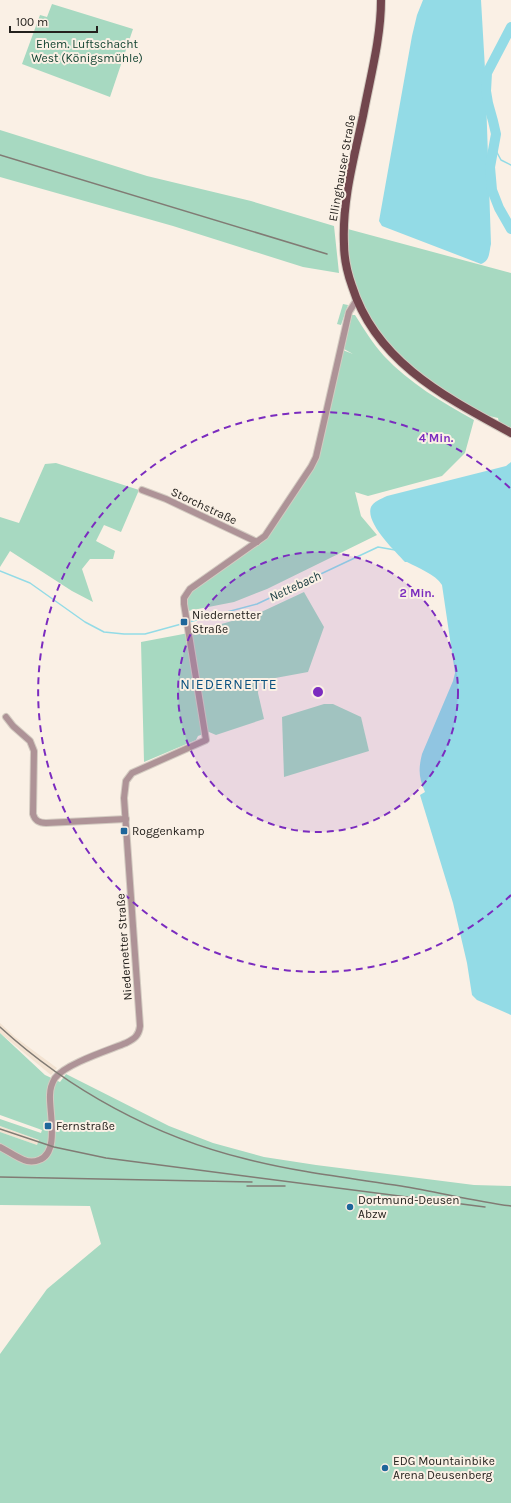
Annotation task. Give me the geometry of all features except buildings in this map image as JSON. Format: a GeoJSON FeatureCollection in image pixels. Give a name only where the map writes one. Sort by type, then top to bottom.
{"type":"FeatureCollection","features":[{"type":"Feature","properties":{"kind":"main road","name":"Ellinghauser Straße"},"geometry":{"type":"LineString","coordinates":[[381,0],[378,32],[349,182],[345,215],[344,245],[348,276],[356,301],[371,328],[399,361],[432,387],[511,433]]}},
{"type":"Feature","properties":{"kind":"street","name":"Niedernetter Straße"},"geometry":{"type":"LineString","coordinates":[[0,1146],[24,1160],[36,1161],[44,1158],[50,1148],[52,1137],[50,1096],[52,1084],[56,1076],[70,1066],[126,1043],[134,1039],[139,1034],[140,1026],[124,790],[126,781],[132,773],[206,740],[184,598],[190,589],[265,536],[316,457],[349,312],[356,301]]}},
{"type":"Feature","properties":{"kind":"street","name":"Storchstraße"},"geometry":{"type":"LineString","coordinates":[[142,490],[166,499],[257,542]]}},
{"type":"Feature","properties":{"kind":"street"},"geometry":{"type":"LineString","coordinates":[[6,717],[13,726],[30,741],[34,751],[33,814],[36,820],[46,823],[126,819]]}},
{"type":"Feature","properties":{"kind":"shaded area"},"geometry":{"type":"Polygon","coordinates":[[[0,1023],[15,1037],[57,1068],[51,1075],[0,1033],[0,1023]]]}},
{"type":"Feature","properties":{"kind":"shaded area"},"geometry":{"type":"Polygon","coordinates":[[[0,1126],[48,1143],[37,1145],[0,1132],[0,1126]]]}},
{"type":"Feature","properties":{"kind":"green space","name":"Ehem. Luftschacht West (Königsmühle)"},"geometry":{"type":"Polygon","coordinates":[[[52,4],[133,29],[110,97],[22,64],[40,15],[47,17],[52,4]]]}},
{"type":"Feature","properties":{"kind":"green space"},"geometry":{"type":"Polygon","coordinates":[[[0,130],[147,176],[251,201],[334,226],[339,273],[303,267],[173,226],[0,177],[0,130]]]}},
{"type":"Feature","properties":{"kind":"green space"},"geometry":{"type":"Polygon","coordinates":[[[344,228],[511,273],[511,431],[500,427],[498,418],[476,413],[410,370],[371,328],[349,276],[344,228]]]}},
{"type":"Feature","properties":{"kind":"green space"},"geometry":{"type":"Polygon","coordinates":[[[343,304],[348,305],[341,325],[337,324],[343,304]]]}},
{"type":"Feature","properties":{"kind":"green space"},"geometry":{"type":"Polygon","coordinates":[[[352,315],[355,315],[380,351],[404,375],[438,399],[474,420],[465,453],[442,476],[368,496],[355,492],[361,516],[377,535],[267,589],[234,602],[188,611],[184,607],[190,589],[257,542],[311,467],[340,349],[353,354],[344,349],[352,315]]]}},
{"type":"Feature","properties":{"kind":"green space"},"geometry":{"type":"Polygon","coordinates":[[[56,463],[139,490],[121,532],[104,525],[96,541],[115,551],[113,559],[90,559],[82,569],[93,602],[72,591],[10,551],[0,567],[0,517],[19,523],[45,464],[56,463]]]}},
{"type":"Feature","properties":{"kind":"green space"},"geometry":{"type":"Polygon","coordinates":[[[304,592],[324,627],[308,672],[259,681],[258,693],[264,719],[216,735],[209,732],[198,736],[196,740],[144,762],[141,642],[194,632],[259,613],[304,592]]]}},
{"type":"Feature","properties":{"kind":"green space"},"geometry":{"type":"Polygon","coordinates":[[[324,704],[333,704],[361,717],[369,751],[284,777],[282,717],[324,704]]]}},
{"type":"Feature","properties":{"kind":"green space"},"geometry":{"type":"Polygon","coordinates":[[[0,1033],[45,1075],[60,1082],[66,1074],[169,1126],[213,1143],[264,1157],[316,1165],[474,1185],[511,1186],[511,1503],[0,1503],[0,1354],[47,1289],[101,1244],[90,1206],[0,1205],[0,1132],[37,1145],[39,1140],[0,1126],[0,1119],[41,1133],[42,1130],[0,1115],[0,1033]]]}},
{"type":"Feature","properties":{"kind":"water"},"geometry":{"type":"Polygon","coordinates":[[[423,0],[481,0],[491,244],[488,258],[481,264],[382,226],[379,221],[412,36],[417,15],[423,0]]]}},
{"type":"Feature","properties":{"kind":"water"},"geometry":{"type":"Polygon","coordinates":[[[511,462],[511,1015],[477,1000],[472,995],[467,963],[453,903],[420,795],[425,792],[420,774],[422,754],[455,673],[442,585],[431,574],[405,562],[376,529],[370,514],[371,507],[374,503],[387,496],[506,466],[511,462]]]}},
{"type":"Feature","properties":{"kind":"waterway"},"geometry":{"type":"LineString","coordinates":[[511,27],[487,73],[486,91],[496,134],[490,167],[492,190],[499,208],[511,229]]}},
{"type":"Feature","properties":{"kind":"waterway"},"geometry":{"type":"LineString","coordinates":[[494,147],[501,160],[511,165]]}},
{"type":"Feature","properties":{"kind":"waterway","name":"Nettebach"},"geometry":{"type":"LineString","coordinates":[[189,622],[257,604],[378,547],[395,550]]}},
{"type":"Feature","properties":{"kind":"waterway","name":"Nettebach"},"geometry":{"type":"LineString","coordinates":[[0,571],[30,583],[85,622],[104,632],[145,634],[185,623]]}},
{"type":"Feature","properties":{"kind":"railway"},"geometry":{"type":"LineString","coordinates":[[0,155],[327,254]]}},
{"type":"Feature","properties":{"kind":"railway"},"geometry":{"type":"LineString","coordinates":[[0,1027],[27,1050],[84,1091],[146,1124],[212,1150],[284,1168],[401,1186],[511,1206]]}},
{"type":"Feature","properties":{"kind":"railway"},"geometry":{"type":"LineString","coordinates":[[0,1129],[54,1147],[106,1158],[485,1207]]}},
{"type":"Feature","properties":{"kind":"railway"},"geometry":{"type":"LineString","coordinates":[[0,1177],[252,1182]]}},
{"type":"Feature","properties":{"kind":"railway"},"geometry":{"type":"LineString","coordinates":[[247,1186],[285,1186]]}},
{"type":"Feature","properties":{"kind":"place","name":"Niedernetter Straße"},"geometry":{"type":"Point","coordinates":[184,622]}},
{"type":"Feature","properties":{"kind":"place","name":"Roggenkamp"},"geometry":{"type":"Point","coordinates":[124,831]}},
{"type":"Feature","properties":{"kind":"place","name":"Fernstraße"},"geometry":{"type":"Point","coordinates":[48,1126]}},
{"type":"Feature","properties":{"kind":"place","name":"Dortmund-Deusen Abzw"},"geometry":{"type":"Point","coordinates":[350,1207]}},
{"type":"Feature","properties":{"kind":"place","name":"EDG Mountainbike Arena Deusenberg"},"geometry":{"type":"Point","coordinates":[385,1468]}},
{"type":"Feature","properties":{"kind":"district","name":"NIEDERNETTE"},"geometry":{"type":"Point","coordinates":[229,684]}}]}
